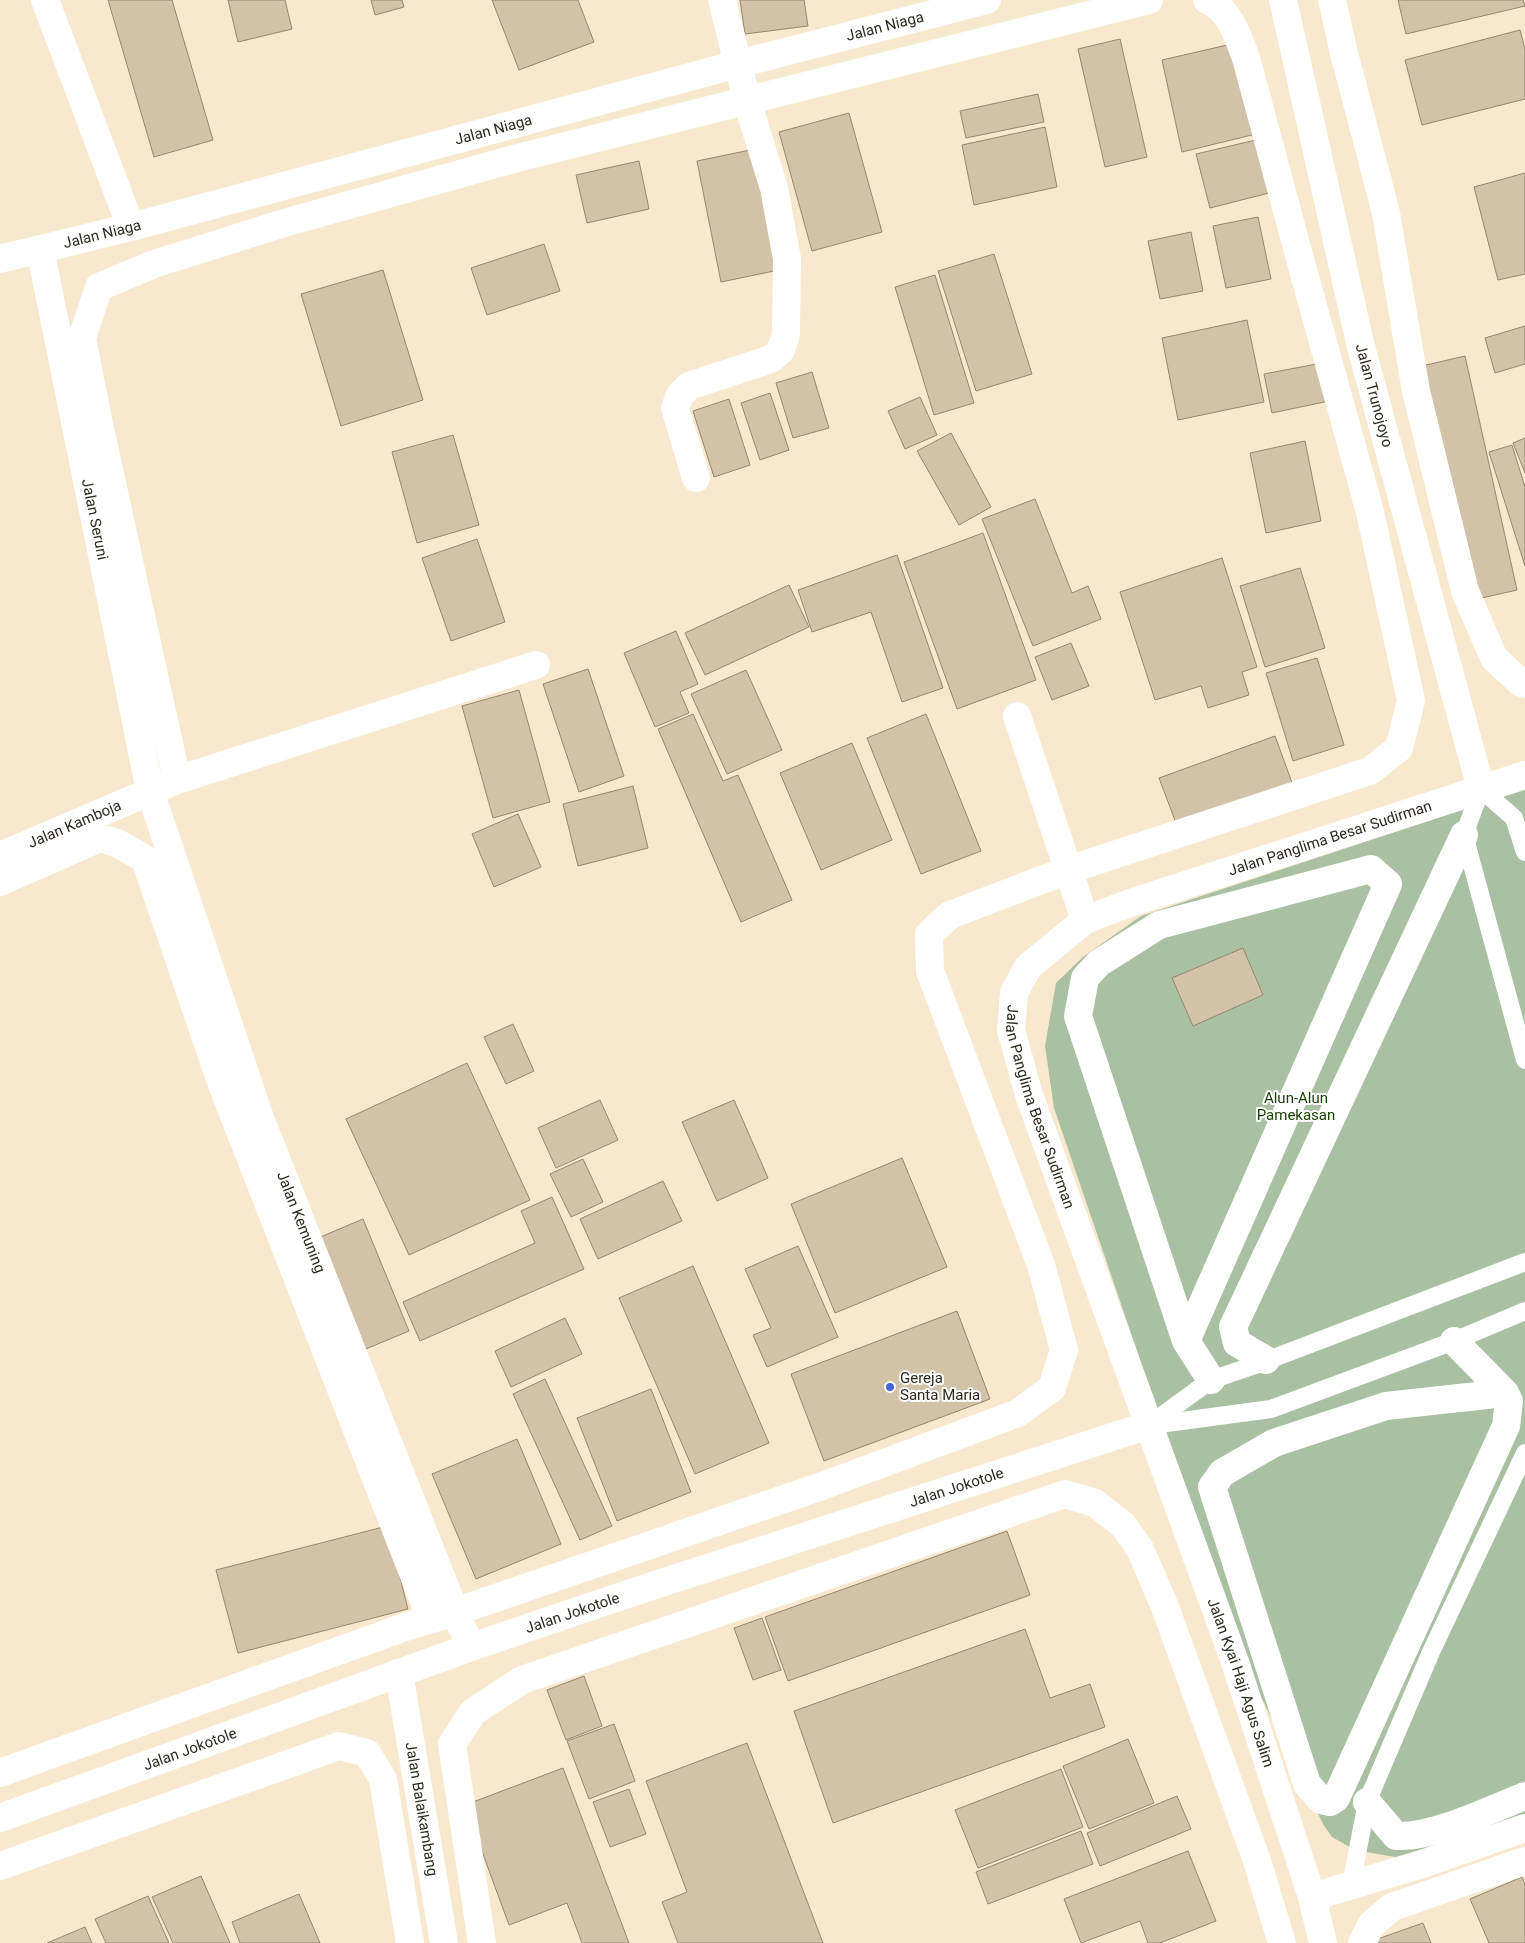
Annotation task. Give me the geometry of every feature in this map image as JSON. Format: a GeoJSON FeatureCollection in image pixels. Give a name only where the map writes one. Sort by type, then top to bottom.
{"type":"FeatureCollection","features":[{"type":"Feature","properties":{"kind":"main road"},"geometry":{"type":"LineString","coordinates":[[45,0],[131,226]]}},
{"type":"Feature","properties":{"kind":"main road"},"geometry":{"type":"LineString","coordinates":[[696,478],[675,408],[680,395],[690,386],[770,359],[781,350],[786,334],[787,259],[774,188],[747,101],[722,0]]}},
{"type":"Feature","properties":{"kind":"main road","name":"Jalan Niaga"},"geometry":{"type":"LineString","coordinates":[[0,259],[987,0]]}},
{"type":"Feature","properties":{"kind":"main road"},"geometry":{"type":"LineString","coordinates":[[177,780],[98,424],[82,338],[99,287],[154,264],[284,223],[521,158],[1149,0]]}},
{"type":"Feature","properties":{"kind":"main road"},"geometry":{"type":"LineString","coordinates":[[0,1773],[405,1627],[443,1616],[822,1486],[1018,1413],[1052,1388],[1064,1350],[1062,1340],[1041,1265],[930,971],[929,934],[950,915],[1068,870],[1370,771],[1399,748],[1411,701],[1370,512],[1246,58],[1235,29],[1217,4],[1207,0]]}},
{"type":"Feature","properties":{"kind":"main road","name":"Jalan Trunojoyo"},"geometry":{"type":"LineString","coordinates":[[1283,0],[1360,343],[1481,789]]}},
{"type":"Feature","properties":{"kind":"main road"},"geometry":{"type":"LineString","coordinates":[[1332,0],[1386,213],[1416,391],[1465,590],[1494,658],[1521,683],[1525,684]]}},
{"type":"Feature","properties":{"kind":"main road","name":"Jalan Seruni"},"geometry":{"type":"LineString","coordinates":[[40,249],[150,791]]}},
{"type":"Feature","properties":{"kind":"main road","name":"Jalan Kamboja"},"geometry":{"type":"LineString","coordinates":[[0,856],[177,780],[536,665]]}},
{"type":"Feature","properties":{"kind":"main road"},"geometry":{"type":"LineString","coordinates":[[1017,716],[1085,920]]}},
{"type":"Feature","properties":{"kind":"main road","name":"Jalan Panglima Besar Sudirman"},"geometry":{"type":"LineString","coordinates":[[1149,1425],[1029,1096],[1011,1030],[1014,993],[1028,967],[1085,920],[1130,903],[1525,775]]}},
{"type":"Feature","properties":{"kind":"main road","name":"Jalan Kemuning"},"geometry":{"type":"LineString","coordinates":[[150,791],[260,1118],[443,1616],[471,1647]]}},
{"type":"Feature","properties":{"kind":"main road"},"geometry":{"type":"LineString","coordinates":[[1266,1360],[1237,1343],[1233,1327],[1464,835]]}},
{"type":"Feature","properties":{"kind":"main road"},"geometry":{"type":"LineString","coordinates":[[0,882],[100,838],[117,843],[145,859],[222,1085],[443,1616]]}},
{"type":"Feature","properties":{"kind":"main road"},"geometry":{"type":"LineString","coordinates":[[1186,1341],[1388,884],[1371,869],[1159,925],[1098,962],[1085,978],[1078,1016],[1186,1341],[1211,1380]]}},
{"type":"Feature","properties":{"kind":"main road"},"geometry":{"type":"LineString","coordinates":[[1454,1341],[1505,1393],[1508,1401],[1506,1426],[1336,1798],[1330,1802],[1321,1800],[1308,1784],[1212,1487],[1222,1473],[1274,1443],[1386,1406],[1505,1393]]}},
{"type":"Feature","properties":{"kind":"main road","name":"Jalan Jokotole"},"geometry":{"type":"LineString","coordinates":[[0,1818],[471,1647],[652,1586],[1149,1425]]}},
{"type":"Feature","properties":{"kind":"main road","name":"Jalan Kyai Haji Agus Salim"},"geometry":{"type":"LineString","coordinates":[[1149,1425],[1235,1662],[1312,1897],[1323,1943]]}},
{"type":"Feature","properties":{"kind":"main road"},"geometry":{"type":"LineString","coordinates":[[482,1943],[452,1744],[473,1712],[522,1680],[1064,1494],[1095,1503],[1123,1525],[1140,1548],[1165,1607],[1257,1861],[1282,1943]]}},
{"type":"Feature","properties":{"kind":"main road","name":"Jalan Balaikambang"},"geometry":{"type":"LineString","coordinates":[[399,1673],[444,1943]]}},
{"type":"Feature","properties":{"kind":"main road"},"geometry":{"type":"LineString","coordinates":[[0,1866],[339,1746],[367,1753],[383,1780],[410,1943]]}},
{"type":"Feature","properties":{"kind":"main road"},"geometry":{"type":"LineString","coordinates":[[1367,1802],[1396,1836],[1410,1836],[1430,1832],[1525,1796]]}},
{"type":"Feature","properties":{"kind":"main road"},"geometry":{"type":"LineString","coordinates":[[1312,1897],[1425,1863],[1525,1828]]}},
{"type":"Feature","properties":{"kind":"main road"},"geometry":{"type":"LineString","coordinates":[[1362,1943],[1371,1925],[1392,1907],[1525,1861]]}},
{"type":"Feature","properties":{"kind":"lane"},"geometry":{"type":"LineString","coordinates":[[1525,852],[1514,818],[1481,789],[1464,835],[1525,1060]]}},
{"type":"Feature","properties":{"kind":"lane"},"geometry":{"type":"LineString","coordinates":[[1149,1425],[1211,1380],[1525,1262]]}},
{"type":"Feature","properties":{"kind":"lane"},"geometry":{"type":"LineString","coordinates":[[1149,1425],[1271,1409],[1454,1341],[1525,1311]]}},
{"type":"Feature","properties":{"kind":"lane"},"geometry":{"type":"LineString","coordinates":[[1351,1885],[1367,1802],[1435,1643],[1525,1453]]}},
{"type":"Feature","properties":{"kind":"green space","name":"Alun-Alun Pamekasan"},"geometry":{"type":"Polygon","coordinates":[[[1525,789],[1525,1818],[1429,1853],[1395,1857],[1355,1850],[1332,1837],[1323,1824],[1242,1658],[1054,1108],[1045,1046],[1056,983],[1083,957],[1141,916],[1525,789]]]}},
{"type":"Feature","properties":{"kind":"building"},"geometry":{"type":"Polygon","coordinates":[[[108,0],[172,0],[213,140],[154,157],[108,0]]]}},
{"type":"Feature","properties":{"kind":"building"},"geometry":{"type":"Polygon","coordinates":[[[228,0],[285,0],[292,29],[238,42],[228,0]]]}},
{"type":"Feature","properties":{"kind":"building"},"geometry":{"type":"Polygon","coordinates":[[[371,0],[402,0],[404,7],[375,15],[371,0]]]}},
{"type":"Feature","properties":{"kind":"building"},"geometry":{"type":"Polygon","coordinates":[[[492,0],[578,0],[594,42],[519,70],[492,0]]]}},
{"type":"Feature","properties":{"kind":"building"},"geometry":{"type":"Polygon","coordinates":[[[740,0],[804,0],[808,26],[745,34],[740,0]]]}},
{"type":"Feature","properties":{"kind":"building"},"geometry":{"type":"Polygon","coordinates":[[[1398,0],[1523,0],[1525,6],[1406,34],[1398,0]]]}},
{"type":"Feature","properties":{"kind":"building"},"geometry":{"type":"Polygon","coordinates":[[[1520,30],[1525,49],[1525,99],[1422,125],[1405,60],[1520,30]]]}},
{"type":"Feature","properties":{"kind":"building"},"geometry":{"type":"Polygon","coordinates":[[[1120,39],[1147,157],[1105,167],[1078,49],[1120,39]]]}},
{"type":"Feature","properties":{"kind":"building"},"geometry":{"type":"Polygon","coordinates":[[[1236,43],[1256,134],[1182,152],[1162,60],[1236,43]]]}},
{"type":"Feature","properties":{"kind":"building"},"geometry":{"type":"Polygon","coordinates":[[[1038,94],[1044,122],[966,138],[960,111],[1038,94]]]}},
{"type":"Feature","properties":{"kind":"building"},"geometry":{"type":"Polygon","coordinates":[[[849,113],[882,232],[812,251],[779,132],[849,113]]]}},
{"type":"Feature","properties":{"kind":"building"},"geometry":{"type":"Polygon","coordinates":[[[1045,127],[1057,187],[974,205],[962,145],[1045,127]]]}},
{"type":"Feature","properties":{"kind":"building"},"geometry":{"type":"Polygon","coordinates":[[[1260,139],[1273,192],[1210,208],[1196,154],[1260,139]]]}},
{"type":"Feature","properties":{"kind":"building"},"geometry":{"type":"Polygon","coordinates":[[[755,149],[779,270],[721,282],[697,161],[755,149]]]}},
{"type":"Feature","properties":{"kind":"building"},"geometry":{"type":"Polygon","coordinates":[[[639,161],[649,209],[587,223],[576,175],[639,161]]]}},
{"type":"Feature","properties":{"kind":"building"},"geometry":{"type":"Polygon","coordinates":[[[1525,173],[1525,274],[1498,280],[1474,187],[1525,173]]]}},
{"type":"Feature","properties":{"kind":"building"},"geometry":{"type":"Polygon","coordinates":[[[1258,217],[1271,279],[1226,288],[1213,226],[1258,217]]]}},
{"type":"Feature","properties":{"kind":"building"},"geometry":{"type":"Polygon","coordinates":[[[1191,232],[1203,291],[1160,299],[1148,241],[1191,232]]]}},
{"type":"Feature","properties":{"kind":"building"},"geometry":{"type":"Polygon","coordinates":[[[544,244],[560,291],[487,315],[471,268],[544,244]]]}},
{"type":"Feature","properties":{"kind":"building"},"geometry":{"type":"Polygon","coordinates":[[[994,254],[1032,374],[976,391],[938,271],[994,254]]]}},
{"type":"Feature","properties":{"kind":"building"},"geometry":{"type":"Polygon","coordinates":[[[383,270],[423,400],[341,426],[301,294],[383,270]]]}},
{"type":"Feature","properties":{"kind":"building"},"geometry":{"type":"Polygon","coordinates":[[[935,275],[974,403],[934,415],[895,287],[935,275]]]}},
{"type":"Feature","properties":{"kind":"building"},"geometry":{"type":"Polygon","coordinates":[[[1247,320],[1264,402],[1178,420],[1162,338],[1247,320]]]}},
{"type":"Feature","properties":{"kind":"building"},"geometry":{"type":"Polygon","coordinates":[[[1525,326],[1525,364],[1495,373],[1485,338],[1525,326]]]}},
{"type":"Feature","properties":{"kind":"building"},"geometry":{"type":"Polygon","coordinates":[[[1465,356],[1517,590],[1473,600],[1422,366],[1465,356]]]}},
{"type":"Feature","properties":{"kind":"building"},"geometry":{"type":"Polygon","coordinates":[[[1322,363],[1329,401],[1272,413],[1264,374],[1322,363]]]}},
{"type":"Feature","properties":{"kind":"building"},"geometry":{"type":"Polygon","coordinates":[[[812,372],[829,428],[793,438],[776,383],[812,372]]]}},
{"type":"Feature","properties":{"kind":"building"},"geometry":{"type":"Polygon","coordinates":[[[770,393],[789,450],[760,460],[741,403],[770,393]]]}},
{"type":"Feature","properties":{"kind":"building"},"geometry":{"type":"Polygon","coordinates":[[[920,397],[937,435],[905,449],[888,411],[920,397]]]}},
{"type":"Feature","properties":{"kind":"building"},"geometry":{"type":"Polygon","coordinates":[[[729,399],[750,465],[714,477],[693,411],[729,399]]]}},
{"type":"Feature","properties":{"kind":"building"},"geometry":{"type":"Polygon","coordinates":[[[951,433],[991,507],[959,525],[917,451],[951,433]]]}},
{"type":"Feature","properties":{"kind":"building"},"geometry":{"type":"Polygon","coordinates":[[[453,435],[479,525],[417,543],[392,452],[453,435]]]}},
{"type":"Feature","properties":{"kind":"building"},"geometry":{"type":"Polygon","coordinates":[[[1525,438],[1525,473],[1513,443],[1525,438]]]}},
{"type":"Feature","properties":{"kind":"building"},"geometry":{"type":"Polygon","coordinates":[[[1305,441],[1321,521],[1266,533],[1250,453],[1305,441]]]}},
{"type":"Feature","properties":{"kind":"building"},"geometry":{"type":"Polygon","coordinates":[[[1512,445],[1525,487],[1525,566],[1489,452],[1512,445]]]}},
{"type":"Feature","properties":{"kind":"building"},"geometry":{"type":"Polygon","coordinates":[[[1035,499],[1072,593],[1088,586],[1101,619],[1033,646],[982,519],[1035,499]]]}},
{"type":"Feature","properties":{"kind":"building"},"geometry":{"type":"Polygon","coordinates":[[[983,533],[1036,680],[957,709],[904,562],[983,533]]]}},
{"type":"Feature","properties":{"kind":"building"},"geometry":{"type":"Polygon","coordinates":[[[477,539],[505,622],[451,641],[422,558],[477,539]]]}},
{"type":"Feature","properties":{"kind":"building"},"geometry":{"type":"Polygon","coordinates":[[[897,555],[943,688],[902,702],[871,612],[812,632],[798,590],[897,555]]]}},
{"type":"Feature","properties":{"kind":"building"},"geometry":{"type":"Polygon","coordinates":[[[1222,558],[1257,667],[1242,672],[1249,695],[1208,708],[1201,686],[1155,700],[1120,592],[1222,558]]]}},
{"type":"Feature","properties":{"kind":"building"},"geometry":{"type":"Polygon","coordinates":[[[1300,568],[1325,648],[1265,667],[1240,586],[1300,568]]]}},
{"type":"Feature","properties":{"kind":"building"},"geometry":{"type":"Polygon","coordinates":[[[789,585],[809,627],[705,675],[685,633],[789,585]]]}},
{"type":"Feature","properties":{"kind":"building"},"geometry":{"type":"Polygon","coordinates":[[[676,631],[698,684],[680,692],[689,713],[655,727],[624,653],[676,631]]]}},
{"type":"Feature","properties":{"kind":"building"},"geometry":{"type":"Polygon","coordinates":[[[1071,643],[1089,686],[1052,700],[1035,657],[1071,643]]]}},
{"type":"Feature","properties":{"kind":"building"},"geometry":{"type":"Polygon","coordinates":[[[1317,658],[1344,745],[1293,761],[1266,673],[1317,658]]]}},
{"type":"Feature","properties":{"kind":"building"},"geometry":{"type":"Polygon","coordinates":[[[588,669],[624,776],[579,792],[543,684],[588,669]]]}},
{"type":"Feature","properties":{"kind":"building"},"geometry":{"type":"Polygon","coordinates":[[[746,670],[782,750],[727,774],[691,694],[746,670]]]}},
{"type":"Feature","properties":{"kind":"building"},"geometry":{"type":"Polygon","coordinates":[[[519,690],[550,802],[493,818],[462,706],[519,690]]]}},
{"type":"Feature","properties":{"kind":"building"},"geometry":{"type":"Polygon","coordinates":[[[693,714],[723,781],[738,775],[792,900],[741,922],[658,729],[693,714]]]}},
{"type":"Feature","properties":{"kind":"building"},"geometry":{"type":"Polygon","coordinates":[[[926,714],[981,851],[921,874],[867,738],[926,714]]]}},
{"type":"Feature","properties":{"kind":"building"},"geometry":{"type":"Polygon","coordinates":[[[1275,736],[1294,788],[1179,831],[1159,778],[1275,736]]]}},
{"type":"Feature","properties":{"kind":"building"},"geometry":{"type":"Polygon","coordinates":[[[852,743],[892,840],[821,870],[780,773],[852,743]]]}},
{"type":"Feature","properties":{"kind":"building"},"geometry":{"type":"Polygon","coordinates":[[[633,786],[648,848],[578,866],[563,804],[633,786]]]}},
{"type":"Feature","properties":{"kind":"building"},"geometry":{"type":"Polygon","coordinates":[[[518,814],[541,867],[494,887],[472,834],[518,814]]]}},
{"type":"Feature","properties":{"kind":"building"},"geometry":{"type":"Polygon","coordinates":[[[1243,948],[1263,995],[1193,1026],[1172,978],[1243,948]]]}},
{"type":"Feature","properties":{"kind":"building"},"geometry":{"type":"Polygon","coordinates":[[[513,1024],[534,1071],[506,1084],[484,1037],[513,1024]]]}},
{"type":"Feature","properties":{"kind":"building"},"geometry":{"type":"Polygon","coordinates":[[[467,1063],[530,1200],[409,1255],[346,1119],[467,1063]]]}},
{"type":"Feature","properties":{"kind":"building"},"geometry":{"type":"Polygon","coordinates":[[[600,1100],[618,1140],[556,1168],[538,1128],[600,1100]]]}},
{"type":"Feature","properties":{"kind":"building"},"geometry":{"type":"Polygon","coordinates":[[[734,1100],[768,1178],[717,1201],[682,1122],[734,1100]]]}},
{"type":"Feature","properties":{"kind":"building"},"geometry":{"type":"Polygon","coordinates":[[[902,1158],[947,1267],[835,1313],[791,1204],[902,1158]]]}},
{"type":"Feature","properties":{"kind":"building"},"geometry":{"type":"Polygon","coordinates":[[[583,1159],[603,1202],[571,1217],[550,1174],[583,1159]]]}},
{"type":"Feature","properties":{"kind":"building"},"geometry":{"type":"Polygon","coordinates":[[[663,1181],[682,1221],[598,1259],[580,1219],[663,1181]]]}},
{"type":"Feature","properties":{"kind":"building"},"geometry":{"type":"Polygon","coordinates":[[[552,1197],[584,1269],[420,1341],[403,1302],[535,1243],[521,1211],[552,1197]]]}},
{"type":"Feature","properties":{"kind":"building"},"geometry":{"type":"Polygon","coordinates":[[[363,1219],[409,1331],[356,1353],[311,1241],[363,1219]]]}},
{"type":"Feature","properties":{"kind":"building"},"geometry":{"type":"Polygon","coordinates":[[[798,1246],[838,1337],[767,1367],[753,1335],[771,1328],[745,1269],[798,1246]]]}},
{"type":"Feature","properties":{"kind":"building"},"geometry":{"type":"Polygon","coordinates":[[[693,1266],[769,1443],[695,1474],[619,1298],[693,1266]]]}},
{"type":"Feature","properties":{"kind":"building","name":"Gereja Santa Maria"},"geometry":{"type":"Polygon","coordinates":[[[957,1311],[990,1399],[824,1461],[791,1374],[957,1311]]]}},
{"type":"Feature","properties":{"kind":"building"},"geometry":{"type":"Polygon","coordinates":[[[565,1318],[582,1354],[511,1387],[495,1351],[565,1318]]]}},
{"type":"Feature","properties":{"kind":"building"},"geometry":{"type":"Polygon","coordinates":[[[545,1379],[612,1526],[580,1540],[513,1394],[545,1379]]]}},
{"type":"Feature","properties":{"kind":"building"},"geometry":{"type":"Polygon","coordinates":[[[651,1389],[691,1492],[617,1521],[577,1418],[651,1389]]]}},
{"type":"Feature","properties":{"kind":"building"},"geometry":{"type":"Polygon","coordinates":[[[517,1439],[561,1544],[476,1579],[432,1474],[517,1439]]]}},
{"type":"Feature","properties":{"kind":"building"},"geometry":{"type":"Polygon","coordinates":[[[387,1526],[408,1609],[238,1653],[216,1570],[387,1526]]]}},
{"type":"Feature","properties":{"kind":"building"},"geometry":{"type":"Polygon","coordinates":[[[1007,1531],[1030,1595],[788,1681],[765,1617],[1007,1531]]]}},
{"type":"Feature","properties":{"kind":"building"},"geometry":{"type":"Polygon","coordinates":[[[762,1618],[781,1670],[753,1680],[734,1628],[762,1618]]]}},
{"type":"Feature","properties":{"kind":"building"},"geometry":{"type":"Polygon","coordinates":[[[1025,1629],[1050,1698],[1090,1684],[1105,1727],[833,1823],[794,1711],[1025,1629]]]}},
{"type":"Feature","properties":{"kind":"building"},"geometry":{"type":"Polygon","coordinates":[[[584,1676],[602,1726],[566,1740],[547,1690],[584,1676]]]}},
{"type":"Feature","properties":{"kind":"building"},"geometry":{"type":"Polygon","coordinates":[[[614,1724],[635,1781],[589,1799],[567,1741],[614,1724]]]}},
{"type":"Feature","properties":{"kind":"building"},"geometry":{"type":"Polygon","coordinates":[[[1128,1739],[1154,1803],[1089,1829],[1063,1766],[1128,1739]]]}},
{"type":"Feature","properties":{"kind":"building"},"geometry":{"type":"Polygon","coordinates":[[[747,1743],[823,1943],[678,1943],[662,1902],[687,1892],[646,1781],[747,1743]]]}},
{"type":"Feature","properties":{"kind":"building"},"geometry":{"type":"Polygon","coordinates":[[[563,1768],[629,1943],[582,1943],[567,1903],[509,1925],[465,1805],[563,1768]]]}},
{"type":"Feature","properties":{"kind":"building"},"geometry":{"type":"Polygon","coordinates":[[[1061,1769],[1083,1827],[978,1868],[955,1810],[1061,1769]]]}},
{"type":"Feature","properties":{"kind":"building"},"geometry":{"type":"Polygon","coordinates":[[[629,1789],[646,1834],[610,1847],[593,1802],[629,1789]]]}},
{"type":"Feature","properties":{"kind":"building"},"geometry":{"type":"Polygon","coordinates":[[[1177,1796],[1191,1829],[1100,1866],[1087,1833],[1177,1796]]]}},
{"type":"Feature","properties":{"kind":"building"},"geometry":{"type":"Polygon","coordinates":[[[1081,1831],[1093,1864],[988,1904],[976,1872],[1081,1831]]]}},
{"type":"Feature","properties":{"kind":"building"},"geometry":{"type":"Polygon","coordinates":[[[1188,1851],[1216,1921],[1160,1943],[1148,1943],[1140,1921],[1081,1943],[1064,1899],[1188,1851]]]}},
{"type":"Feature","properties":{"kind":"building"},"geometry":{"type":"Polygon","coordinates":[[[201,1876],[230,1943],[173,1943],[152,1897],[201,1876]]]}},
{"type":"Feature","properties":{"kind":"building"},"geometry":{"type":"Polygon","coordinates":[[[1522,1877],[1525,1884],[1525,1943],[1489,1943],[1470,1899],[1522,1877]]]}},
{"type":"Feature","properties":{"kind":"building"},"geometry":{"type":"Polygon","coordinates":[[[299,1894],[320,1943],[240,1943],[232,1922],[299,1894]]]}},
{"type":"Feature","properties":{"kind":"building"},"geometry":{"type":"Polygon","coordinates":[[[148,1896],[169,1943],[106,1943],[95,1919],[148,1896]]]}},
{"type":"Feature","properties":{"kind":"building"},"geometry":{"type":"Polygon","coordinates":[[[1423,1923],[1431,1943],[1366,1943],[1423,1923]]]}},
{"type":"Feature","properties":{"kind":"building"},"geometry":{"type":"Polygon","coordinates":[[[85,1927],[92,1943],[47,1943],[85,1927]]]}},
{"type":"Feature","properties":{"kind":"place","name":"Gereja Santa Maria"},"geometry":{"type":"Point","coordinates":[890,1387]}}]}
